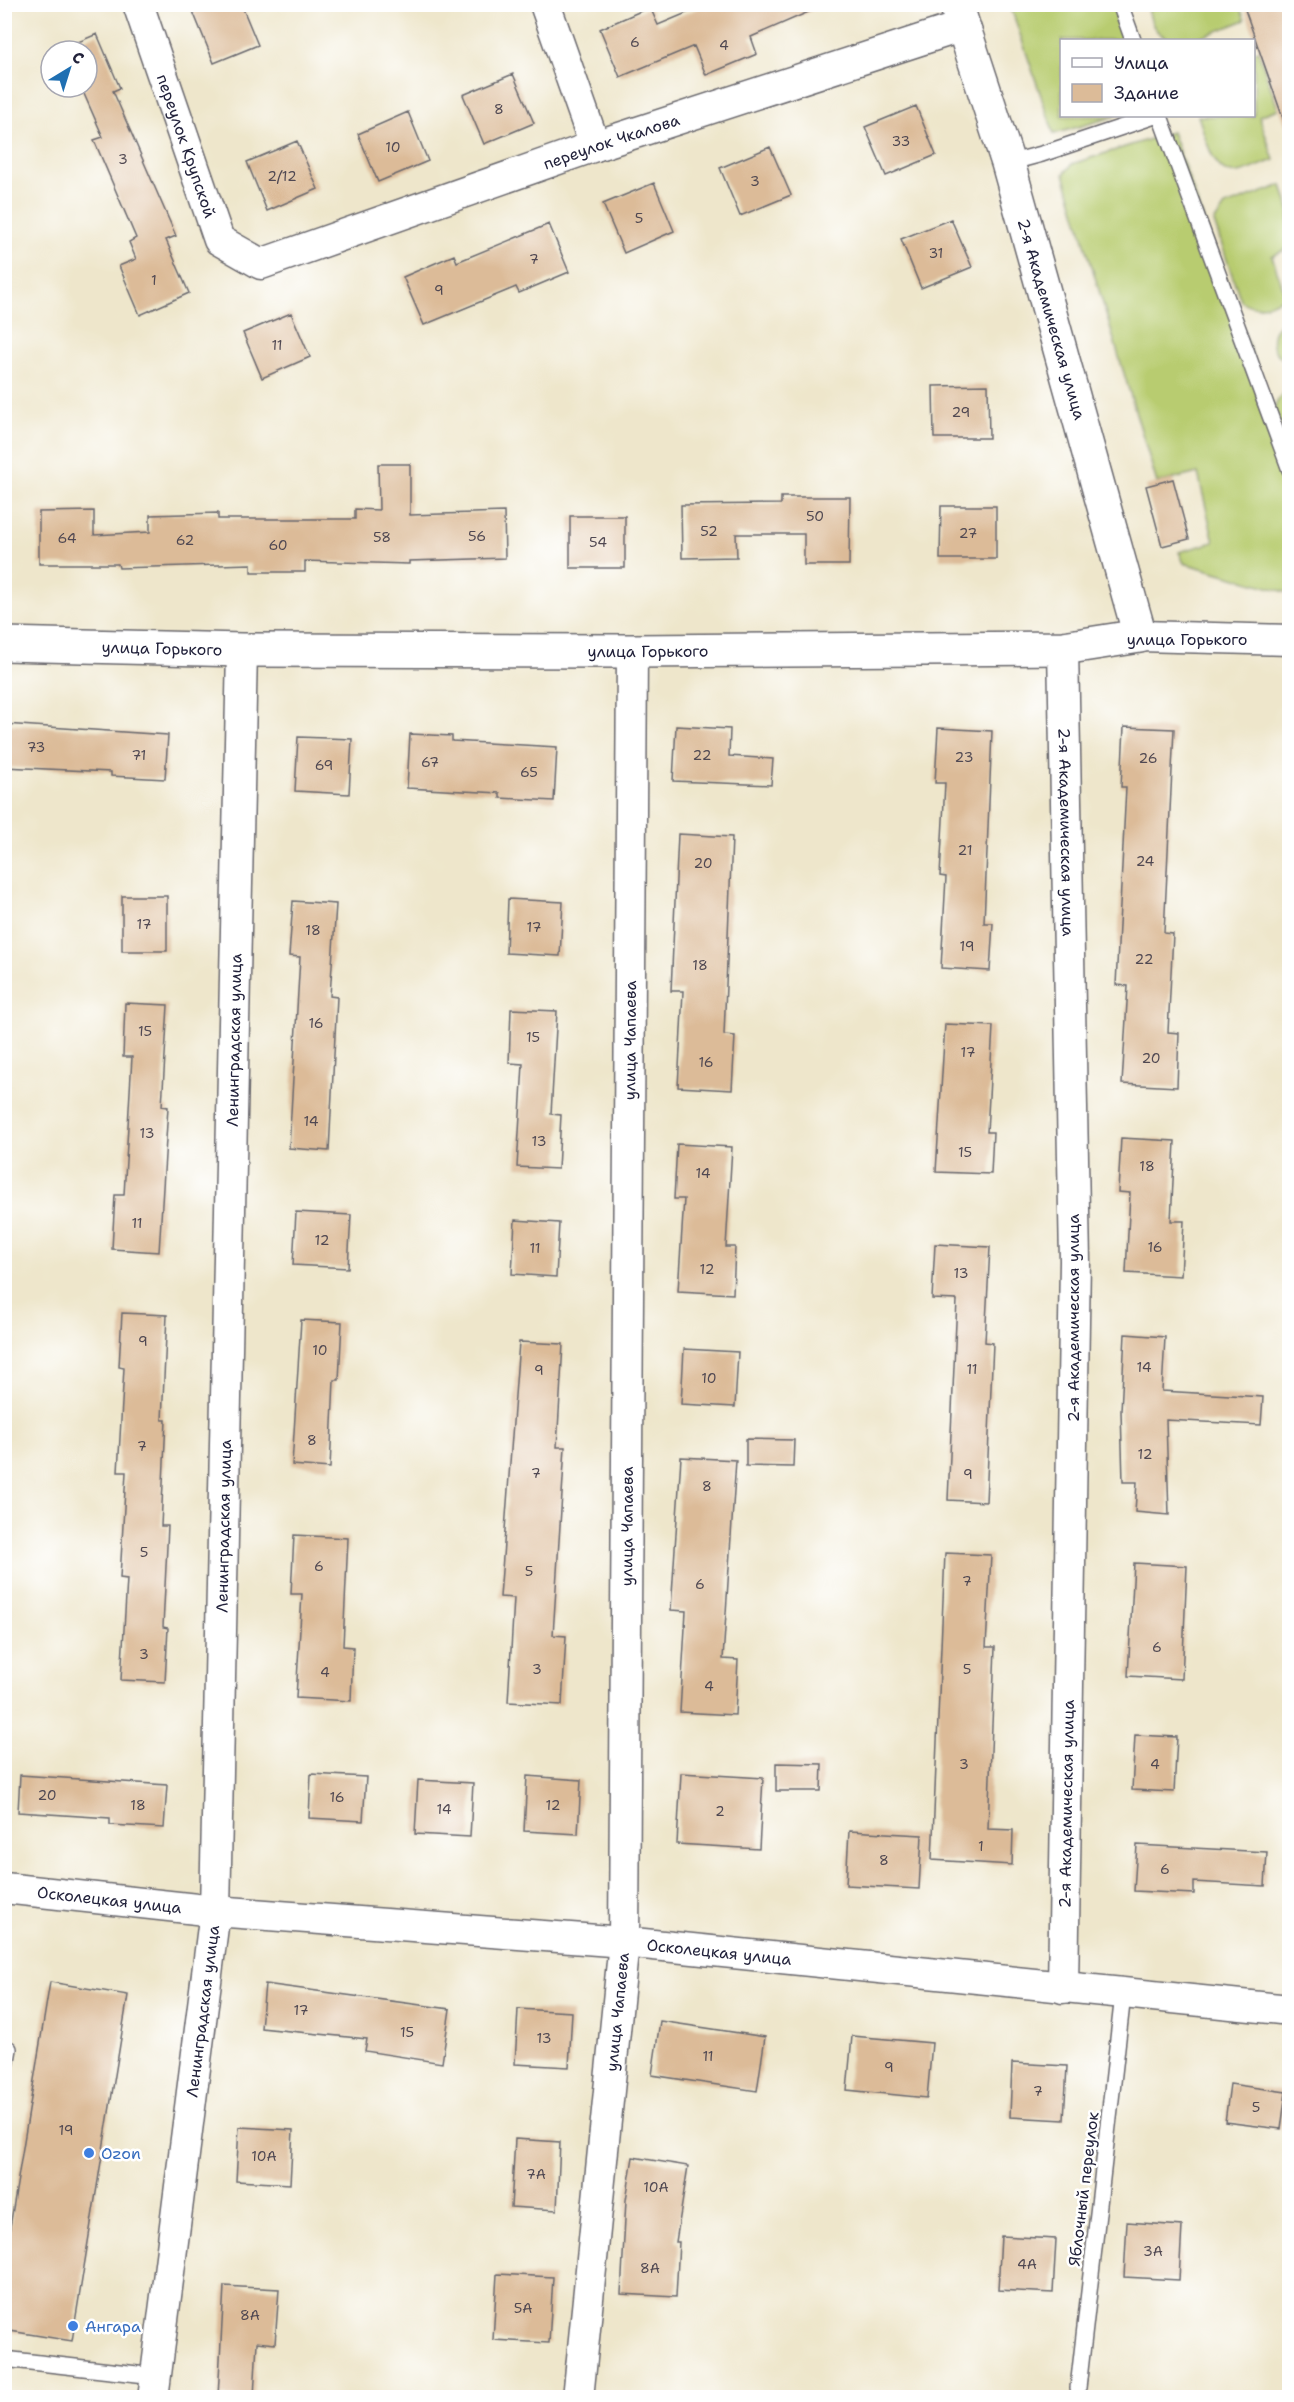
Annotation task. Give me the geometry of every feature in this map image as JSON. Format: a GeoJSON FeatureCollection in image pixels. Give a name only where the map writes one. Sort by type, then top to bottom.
{"type":"FeatureCollection","features":[{"type":"Feature","properties":{"kind":"street","name":"переулок Крупской"},"geometry":{"type":"LineString","coordinates":[[138,4],[219,240],[261,264]]}},
{"type":"Feature","properties":{"kind":"street"},"geometry":{"type":"LineString","coordinates":[[545,4],[595,146]]}},
{"type":"Feature","properties":{"kind":"street","name":"переулок Чкалова"},"geometry":{"type":"LineString","coordinates":[[261,264],[960,15]]}},
{"type":"Feature","properties":{"kind":"street","name":"2-я Академическая улица"},"geometry":{"type":"LineString","coordinates":[[960,15],[1008,163],[1140,636]]}},
{"type":"Feature","properties":{"kind":"street","name":"улица Горького"},"geometry":{"type":"LineString","coordinates":[[4,644],[242,650],[633,651],[1063,648],[1140,636],[1290,640]]}},
{"type":"Feature","properties":{"kind":"street","name":"2-я Академическая улица"},"geometry":{"type":"LineString","coordinates":[[1063,648],[1075,1261],[1063,1988]]}},
{"type":"Feature","properties":{"kind":"street","name":"Ленинградская улица"},"geometry":{"type":"LineString","coordinates":[[154,2387],[215,1911],[242,650]]}},
{"type":"Feature","properties":{"kind":"street","name":"улица Чапаева"},"geometry":{"type":"LineString","coordinates":[[578,2397],[624,1942],[633,651]]}},
{"type":"Feature","properties":{"kind":"street","name":"Осколецкая улица"},"geometry":{"type":"LineString","coordinates":[[4,1888],[215,1911],[624,1942],[1123,1995],[1290,2010]]}},
{"type":"Feature","properties":{"kind":"lane"},"geometry":{"type":"LineString","coordinates":[[1120,4],[1133,39]]}},
{"type":"Feature","properties":{"kind":"lane"},"geometry":{"type":"LineString","coordinates":[[1008,163],[1152,117]]}},
{"type":"Feature","properties":{"kind":"lane"},"geometry":{"type":"LineString","coordinates":[[1160,117],[1290,470]]}},
{"type":"Feature","properties":{"kind":"lane","name":"Яблочный переулок"},"geometry":{"type":"LineString","coordinates":[[1078,2388],[1123,1995]]}},
{"type":"Feature","properties":{"kind":"lane"},"geometry":{"type":"LineString","coordinates":[[4,2077],[9,2049]]}},
{"type":"Feature","properties":{"kind":"lane"},"geometry":{"type":"LineString","coordinates":[[4,2359],[154,2387]]}},
{"type":"Feature","properties":{"kind":"green space"},"geometry":{"type":"Polygon","coordinates":[[[1010,5],[1116,5],[1129,39],[1060,39],[1060,117],[1113,117],[1054,134],[1010,5]]]}},
{"type":"Feature","properties":{"kind":"green space"},"geometry":{"type":"Polygon","coordinates":[[[1147,5],[1239,5],[1245,20],[1197,38],[1173,39],[1162,35],[1154,27],[1147,5]]]}},
{"type":"Feature","properties":{"kind":"green space"},"geometry":{"type":"Polygon","coordinates":[[[1258,51],[1278,109],[1259,116],[1274,160],[1243,172],[1229,173],[1222,169],[1211,153],[1198,117],[1255,117],[1255,52],[1258,51]]]}},
{"type":"Feature","properties":{"kind":"green space"},"geometry":{"type":"Polygon","coordinates":[[[1172,132],[1289,457],[1289,593],[1184,563],[1179,552],[1214,542],[1198,473],[1157,483],[1064,174],[1072,164],[1172,132]]]}},
{"type":"Feature","properties":{"kind":"green space"},"geometry":{"type":"Polygon","coordinates":[[[1282,185],[1289,209],[1289,248],[1272,256],[1286,297],[1263,306],[1252,306],[1241,301],[1214,222],[1225,206],[1282,185]]]}},
{"type":"Feature","properties":{"kind":"green space"},"geometry":{"type":"Polygon","coordinates":[[[1289,318],[1289,362],[1276,352],[1272,340],[1277,328],[1289,318]]]}},
{"type":"Feature","properties":{"kind":"green space"},"geometry":{"type":"Polygon","coordinates":[[[1289,389],[1289,431],[1282,426],[1274,410],[1278,400],[1289,389]]]}},
{"type":"Feature","properties":{"kind":"building"},"geometry":{"type":"Polygon","coordinates":[[[190,4],[241,4],[258,45],[214,63],[190,4]]]}},
{"type":"Feature","properties":{"kind":"building"},"geometry":{"type":"Polygon","coordinates":[[[708,4],[827,4],[751,37],[757,54],[706,75],[694,46],[620,77],[600,29],[650,7],[658,25],[708,4]]]}},
{"type":"Feature","properties":{"kind":"building"},"geometry":{"type":"Polygon","coordinates":[[[1243,4],[1290,4],[1290,124],[1285,124],[1243,4]]]}},
{"type":"Feature","properties":{"kind":"building"},"geometry":{"type":"Polygon","coordinates":[[[97,34],[120,88],[113,91],[176,236],[166,240],[189,293],[140,315],[119,266],[136,259],[129,242],[136,238],[94,140],[103,137],[86,99],[99,99],[99,39],[85,39],[97,34]]]}},
{"type":"Feature","properties":{"kind":"building"},"geometry":{"type":"Polygon","coordinates":[[[513,74],[534,123],[484,144],[463,95],[513,74]]]}},
{"type":"Feature","properties":{"kind":"building"},"geometry":{"type":"Polygon","coordinates":[[[916,106],[936,155],[886,176],[865,127],[916,106]]]}},
{"type":"Feature","properties":{"kind":"building"},"geometry":{"type":"Polygon","coordinates":[[[408,112],[428,161],[378,182],[358,134],[408,112]]]}},
{"type":"Feature","properties":{"kind":"building"},"geometry":{"type":"Polygon","coordinates":[[[297,141],[318,189],[267,211],[247,162],[297,141]]]}},
{"type":"Feature","properties":{"kind":"building"},"geometry":{"type":"Polygon","coordinates":[[[770,147],[791,195],[740,216],[720,168],[770,147]]]}},
{"type":"Feature","properties":{"kind":"building"},"geometry":{"type":"Polygon","coordinates":[[[654,183],[674,231],[624,253],[603,204],[654,183]]]}},
{"type":"Feature","properties":{"kind":"building"},"geometry":{"type":"Polygon","coordinates":[[[951,219],[972,267],[921,288],[901,239],[951,219]]]}},
{"type":"Feature","properties":{"kind":"building"},"geometry":{"type":"Polygon","coordinates":[[[549,224],[569,272],[519,293],[516,287],[424,325],[403,277],[454,255],[457,262],[549,224]]]}},
{"type":"Feature","properties":{"kind":"building"},"geometry":{"type":"Polygon","coordinates":[[[291,313],[310,357],[262,378],[243,333],[291,313]]]}},
{"type":"Feature","properties":{"kind":"building"},"geometry":{"type":"Polygon","coordinates":[[[988,385],[989,438],[934,438],[933,386],[988,385]]]}},
{"type":"Feature","properties":{"kind":"building"},"geometry":{"type":"Polygon","coordinates":[[[378,464],[410,464],[410,515],[504,512],[505,558],[409,561],[409,564],[305,561],[305,572],[251,572],[251,564],[119,568],[118,564],[39,564],[39,512],[94,511],[94,535],[150,532],[150,515],[218,513],[218,519],[355,519],[355,509],[379,510],[378,464]]]}},
{"type":"Feature","properties":{"kind":"building"},"geometry":{"type":"Polygon","coordinates":[[[1173,479],[1189,539],[1162,546],[1146,486],[1173,479]]]}},
{"type":"Feature","properties":{"kind":"building"},"geometry":{"type":"Polygon","coordinates":[[[781,497],[850,497],[849,565],[804,565],[804,534],[736,534],[737,557],[682,558],[681,505],[781,504],[781,497]]]}},
{"type":"Feature","properties":{"kind":"building"},"geometry":{"type":"Polygon","coordinates":[[[941,506],[996,506],[996,559],[940,559],[941,506]]]}},
{"type":"Feature","properties":{"kind":"building"},"geometry":{"type":"Polygon","coordinates":[[[570,516],[625,516],[625,568],[570,568],[570,516]]]}},
{"type":"Feature","properties":{"kind":"building"},"geometry":{"type":"Polygon","coordinates":[[[4,724],[168,735],[165,779],[111,776],[111,772],[4,767],[4,724]]]}},
{"type":"Feature","properties":{"kind":"building"},"geometry":{"type":"Polygon","coordinates":[[[676,726],[730,729],[729,756],[773,759],[771,785],[673,781],[676,726]]]}},
{"type":"Feature","properties":{"kind":"building"},"geometry":{"type":"Polygon","coordinates":[[[1124,727],[1174,729],[1164,933],[1173,934],[1168,1032],[1179,1033],[1177,1087],[1122,1084],[1128,986],[1116,985],[1126,787],[1121,787],[1124,727]]]}},
{"type":"Feature","properties":{"kind":"building"},"geometry":{"type":"Polygon","coordinates":[[[938,728],[992,731],[984,923],[993,923],[990,971],[941,968],[946,877],[940,876],[945,783],[935,783],[938,728]]]}},
{"type":"Feature","properties":{"kind":"building"},"geometry":{"type":"Polygon","coordinates":[[[410,734],[452,736],[452,741],[557,747],[554,801],[500,798],[500,793],[407,788],[410,734]]]}},
{"type":"Feature","properties":{"kind":"building"},"geometry":{"type":"Polygon","coordinates":[[[298,737],[352,739],[349,794],[295,791],[298,737]]]}},
{"type":"Feature","properties":{"kind":"building"},"geometry":{"type":"Polygon","coordinates":[[[678,834],[732,837],[724,1035],[735,1036],[732,1090],[678,1087],[683,991],[671,991],[678,834]]]}},
{"type":"Feature","properties":{"kind":"building"},"geometry":{"type":"Polygon","coordinates":[[[122,896],[167,896],[167,951],[122,951],[122,896]]]}},
{"type":"Feature","properties":{"kind":"building"},"geometry":{"type":"Polygon","coordinates":[[[508,899],[563,902],[560,956],[506,953],[508,899]]]}},
{"type":"Feature","properties":{"kind":"building"},"geometry":{"type":"Polygon","coordinates":[[[293,901],[336,904],[330,996],[337,997],[329,1151],[289,1148],[300,957],[289,956],[293,901]]]}},
{"type":"Feature","properties":{"kind":"building"},"geometry":{"type":"Polygon","coordinates":[[[125,1003],[168,1005],[162,1106],[168,1107],[159,1252],[112,1249],[115,1195],[124,1195],[132,1057],[123,1057],[125,1003]]]}},
{"type":"Feature","properties":{"kind":"building"},"geometry":{"type":"Polygon","coordinates":[[[511,1009],[557,1011],[551,1114],[561,1115],[558,1169],[517,1167],[523,1064],[509,1063],[511,1009]]]}},
{"type":"Feature","properties":{"kind":"building"},"geometry":{"type":"Polygon","coordinates":[[[945,1024],[993,1026],[987,1132],[993,1132],[991,1174],[936,1172],[945,1024]]]}},
{"type":"Feature","properties":{"kind":"building"},"geometry":{"type":"Polygon","coordinates":[[[1121,1138],[1175,1141],[1171,1221],[1184,1221],[1181,1276],[1126,1273],[1130,1193],[1118,1192],[1121,1138]]]}},
{"type":"Feature","properties":{"kind":"building"},"geometry":{"type":"Polygon","coordinates":[[[677,1144],[732,1147],[726,1247],[735,1247],[733,1294],[678,1291],[684,1199],[674,1199],[677,1144]]]}},
{"type":"Feature","properties":{"kind":"building"},"geometry":{"type":"Polygon","coordinates":[[[296,1212],[351,1215],[348,1268],[293,1265],[296,1212]]]}},
{"type":"Feature","properties":{"kind":"building"},"geometry":{"type":"Polygon","coordinates":[[[515,1220],[559,1223],[556,1277],[512,1274],[515,1220]]]}},
{"type":"Feature","properties":{"kind":"building"},"geometry":{"type":"Polygon","coordinates":[[[935,1244],[990,1247],[985,1342],[993,1343],[986,1502],[948,1500],[957,1300],[932,1299],[935,1244]]]}},
{"type":"Feature","properties":{"kind":"building"},"geometry":{"type":"Polygon","coordinates":[[[122,1313],[167,1315],[162,1420],[166,1420],[161,1526],[168,1526],[163,1627],[168,1628],[165,1682],[121,1680],[127,1579],[120,1578],[126,1472],[118,1472],[124,1368],[119,1367],[122,1313]]]}},
{"type":"Feature","properties":{"kind":"building"},"geometry":{"type":"Polygon","coordinates":[[[301,1320],[342,1322],[339,1380],[334,1380],[330,1468],[292,1465],[301,1320]]]}},
{"type":"Feature","properties":{"kind":"building"},"geometry":{"type":"Polygon","coordinates":[[[1125,1334],[1165,1337],[1162,1391],[1263,1397],[1261,1425],[1166,1420],[1169,1515],[1135,1512],[1137,1482],[1123,1482],[1121,1411],[1125,1334]]]}},
{"type":"Feature","properties":{"kind":"building"},"geometry":{"type":"Polygon","coordinates":[[[519,1342],[563,1344],[557,1447],[565,1447],[553,1635],[566,1636],[562,1705],[508,1702],[514,1598],[500,1597],[519,1342]]]}},
{"type":"Feature","properties":{"kind":"building"},"geometry":{"type":"Polygon","coordinates":[[[684,1349],[738,1352],[735,1407],[681,1404],[684,1349]]]}},
{"type":"Feature","properties":{"kind":"building"},"geometry":{"type":"Polygon","coordinates":[[[746,1439],[794,1440],[793,1467],[746,1466],[746,1439]]]}},
{"type":"Feature","properties":{"kind":"building"},"geometry":{"type":"Polygon","coordinates":[[[681,1457],[736,1460],[723,1659],[738,1660],[735,1715],[680,1712],[686,1611],[671,1610],[681,1457]]]}},
{"type":"Feature","properties":{"kind":"building"},"geometry":{"type":"Polygon","coordinates":[[[294,1535],[348,1538],[343,1646],[353,1647],[351,1701],[296,1698],[302,1594],[291,1594],[294,1535]]]}},
{"type":"Feature","properties":{"kind":"building"},"geometry":{"type":"Polygon","coordinates":[[[945,1553],[991,1555],[986,1647],[995,1647],[988,1829],[1013,1830],[1012,1865],[932,1860],[945,1553]]]}},
{"type":"Feature","properties":{"kind":"building"},"geometry":{"type":"Polygon","coordinates":[[[1134,1563],[1187,1566],[1182,1679],[1128,1676],[1134,1563]]]}},
{"type":"Feature","properties":{"kind":"building"},"geometry":{"type":"Polygon","coordinates":[[[1135,1735],[1177,1737],[1174,1792],[1132,1790],[1135,1735]]]}},
{"type":"Feature","properties":{"kind":"building"},"geometry":{"type":"Polygon","coordinates":[[[776,1763],[822,1764],[821,1791],[776,1791],[776,1763]]]}},
{"type":"Feature","properties":{"kind":"building"},"geometry":{"type":"Polygon","coordinates":[[[681,1773],[763,1778],[759,1849],[677,1844],[681,1773]]]}},
{"type":"Feature","properties":{"kind":"building"},"geometry":{"type":"Polygon","coordinates":[[[311,1774],[366,1777],[363,1821],[309,1818],[311,1774]]]}},
{"type":"Feature","properties":{"kind":"building"},"geometry":{"type":"Polygon","coordinates":[[[20,1775],[167,1785],[164,1828],[110,1825],[110,1818],[18,1812],[20,1775]]]}},
{"type":"Feature","properties":{"kind":"building"},"geometry":{"type":"Polygon","coordinates":[[[527,1776],[581,1780],[578,1834],[524,1831],[527,1776]]]}},
{"type":"Feature","properties":{"kind":"building"},"geometry":{"type":"Polygon","coordinates":[[[418,1780],[473,1783],[470,1837],[415,1834],[418,1780]]]}},
{"type":"Feature","properties":{"kind":"building"},"geometry":{"type":"Polygon","coordinates":[[[849,1831],[922,1835],[919,1889],[846,1885],[849,1831]]]}},
{"type":"Feature","properties":{"kind":"building"},"geometry":{"type":"Polygon","coordinates":[[[1137,1845],[1267,1852],[1265,1886],[1194,1882],[1194,1894],[1134,1891],[1137,1845]]]}},
{"type":"Feature","properties":{"kind":"building"},"geometry":{"type":"Polygon","coordinates":[[[50,1982],[128,1995],[72,2341],[4,2330],[4,2264],[50,1982]]]}},
{"type":"Feature","properties":{"kind":"building"},"geometry":{"type":"Polygon","coordinates":[[[265,1984],[450,2009],[442,2063],[365,2051],[367,2039],[261,2028],[265,1984]]]}},
{"type":"Feature","properties":{"kind":"building"},"geometry":{"type":"Polygon","coordinates":[[[518,2009],[572,2012],[569,2067],[515,2064],[518,2009]]]}},
{"type":"Feature","properties":{"kind":"building"},"geometry":{"type":"Polygon","coordinates":[[[660,2021],[765,2037],[757,2091],[652,2075],[660,2021]]]}},
{"type":"Feature","properties":{"kind":"building"},"geometry":{"type":"Polygon","coordinates":[[[852,2036],[932,2043],[927,2098],[847,2090],[852,2036]]]}},
{"type":"Feature","properties":{"kind":"building"},"geometry":{"type":"Polygon","coordinates":[[[1012,2063],[1067,2066],[1064,2120],[1010,2117],[1012,2063]]]}},
{"type":"Feature","properties":{"kind":"building"},"geometry":{"type":"Polygon","coordinates":[[[1230,2084],[1286,2092],[1281,2129],[1225,2122],[1230,2084]]]}},
{"type":"Feature","properties":{"kind":"building"},"geometry":{"type":"Polygon","coordinates":[[[239,2127],[293,2130],[290,2184],[236,2181],[239,2127]]]}},
{"type":"Feature","properties":{"kind":"building"},"geometry":{"type":"Polygon","coordinates":[[[515,2139],[560,2142],[557,2210],[511,2207],[515,2139]]]}},
{"type":"Feature","properties":{"kind":"building"},"geometry":{"type":"Polygon","coordinates":[[[633,2157],[688,2166],[676,2242],[679,2242],[676,2297],[621,2294],[626,2200],[633,2157]]]}},
{"type":"Feature","properties":{"kind":"building"},"geometry":{"type":"Polygon","coordinates":[[[1127,2222],[1182,2226],[1179,2280],[1124,2277],[1127,2222]]]}},
{"type":"Feature","properties":{"kind":"building"},"geometry":{"type":"Polygon","coordinates":[[[1001,2236],[1056,2239],[1053,2293],[998,2290],[1001,2236]]]}},
{"type":"Feature","properties":{"kind":"building"},"geometry":{"type":"Polygon","coordinates":[[[497,2274],[553,2277],[549,2343],[493,2340],[497,2274]]]}},
{"type":"Feature","properties":{"kind":"building"},"geometry":{"type":"Polygon","coordinates":[[[224,2286],[279,2289],[275,2344],[257,2342],[254,2397],[218,2397],[224,2286]]]}},
{"type":"Feature","properties":{"kind":"place","name":"Ozon"},"geometry":{"type":"Point","coordinates":[89,2153]}},
{"type":"Feature","properties":{"kind":"place","name":"Ангара"},"geometry":{"type":"Point","coordinates":[73,2326]}}]}
